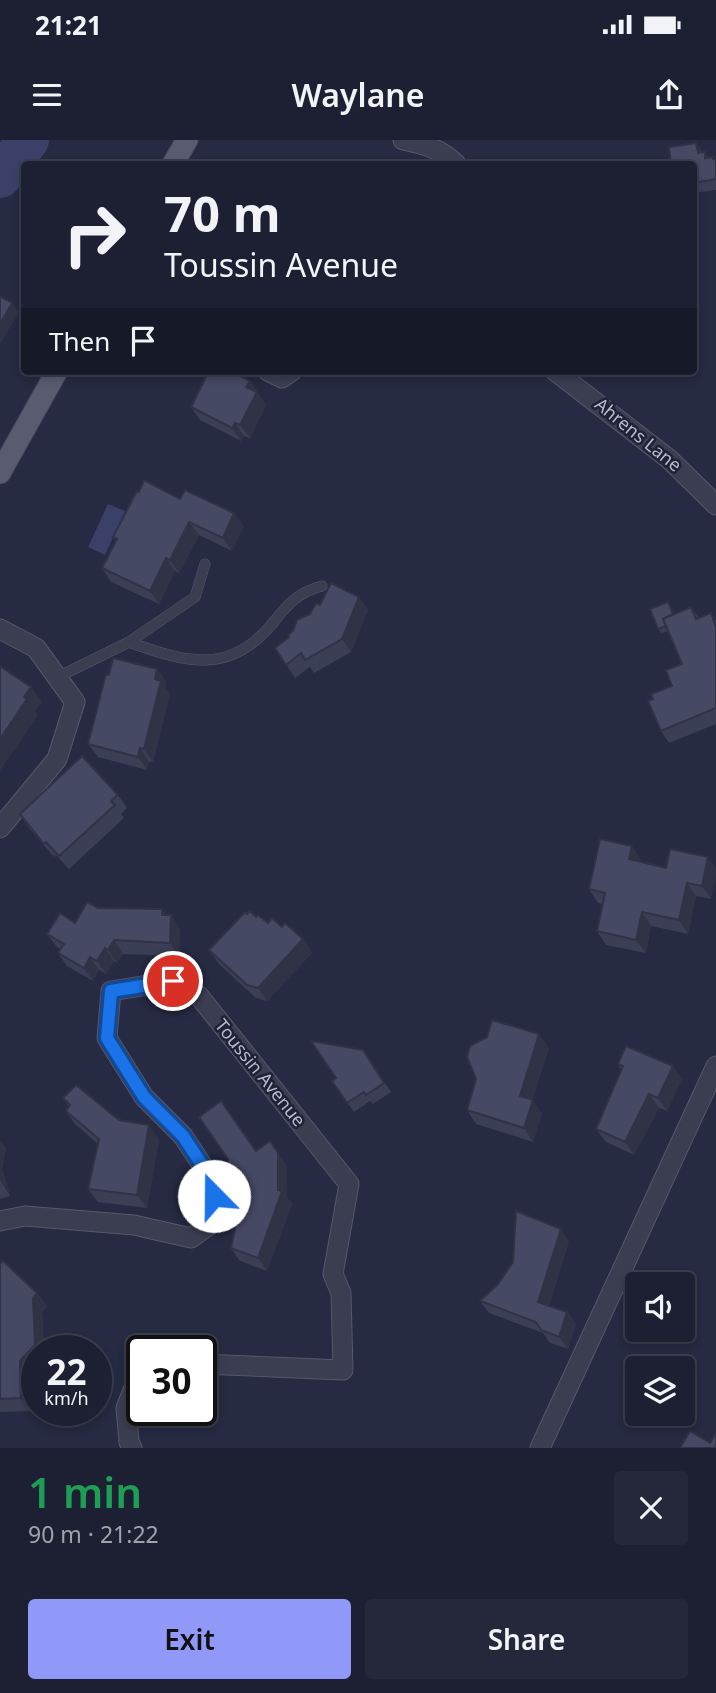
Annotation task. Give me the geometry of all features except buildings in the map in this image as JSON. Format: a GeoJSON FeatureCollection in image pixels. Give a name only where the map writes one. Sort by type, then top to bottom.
{"type":"FeatureCollection","features":[{"type":"Feature","properties":{"kind":"main road"},"geometry":{"type":"LineString","coordinates":[[175,161],[187,140]]}},
{"type":"Feature","properties":{"kind":"main road"},"geometry":{"type":"LineString","coordinates":[[0,473],[55,375]]}},
{"type":"Feature","properties":{"kind":"street"},"geometry":{"type":"LineString","coordinates":[[403,140],[428,145],[453,161]]}},
{"type":"Feature","properties":{"kind":"street","name":"Ahrens Lane"},"geometry":{"type":"LineString","coordinates":[[560,375],[669,458],[716,505]]}},
{"type":"Feature","properties":{"kind":"street"},"geometry":{"type":"LineString","coordinates":[[0,629],[36,648],[75,702],[57,759],[0,828]]}},
{"type":"Feature","properties":{"kind":"street","name":"Toussin Avenue"},"geometry":{"type":"LineString","coordinates":[[0,1222],[25,1216],[134,1225],[191,1237],[220,1217],[208,1174],[183,1136],[144,1097],[107,1038],[111,991],[173,981],[199,996],[349,1184],[333,1274],[341,1293],[343,1370],[217,1365]]}},
{"type":"Feature","properties":{"kind":"street"},"geometry":{"type":"LineString","coordinates":[[540,1448],[716,1066]]}},
{"type":"Feature","properties":{"kind":"street"},"geometry":{"type":"LineString","coordinates":[[128,1426],[132,1448]]}},
{"type":"Feature","properties":{"kind":"lane"},"geometry":{"type":"LineString","coordinates":[[58,677],[129,642],[195,597],[205,564]]}},
{"type":"Feature","properties":{"kind":"lane"},"geometry":{"type":"LineString","coordinates":[[129,642],[185,659],[207,662],[226,658],[247,646],[269,627],[295,597],[307,589],[322,586]]}},
{"type":"Feature","properties":{"kind":"water"},"geometry":{"type":"Polygon","coordinates":[[[108,504],[125,511],[105,555],[88,547],[108,504]]]}},
{"type":"Feature","properties":{"kind":"waterway"},"geometry":{"type":"LineString","coordinates":[[0,177],[28,140]]}},
{"type":"Feature","properties":{"kind":"route"},"geometry":{"type":"LineString","coordinates":[[173,981],[111,991],[107,1038],[144,1097],[183,1136],[208,1174],[214,1196]]}}]}
